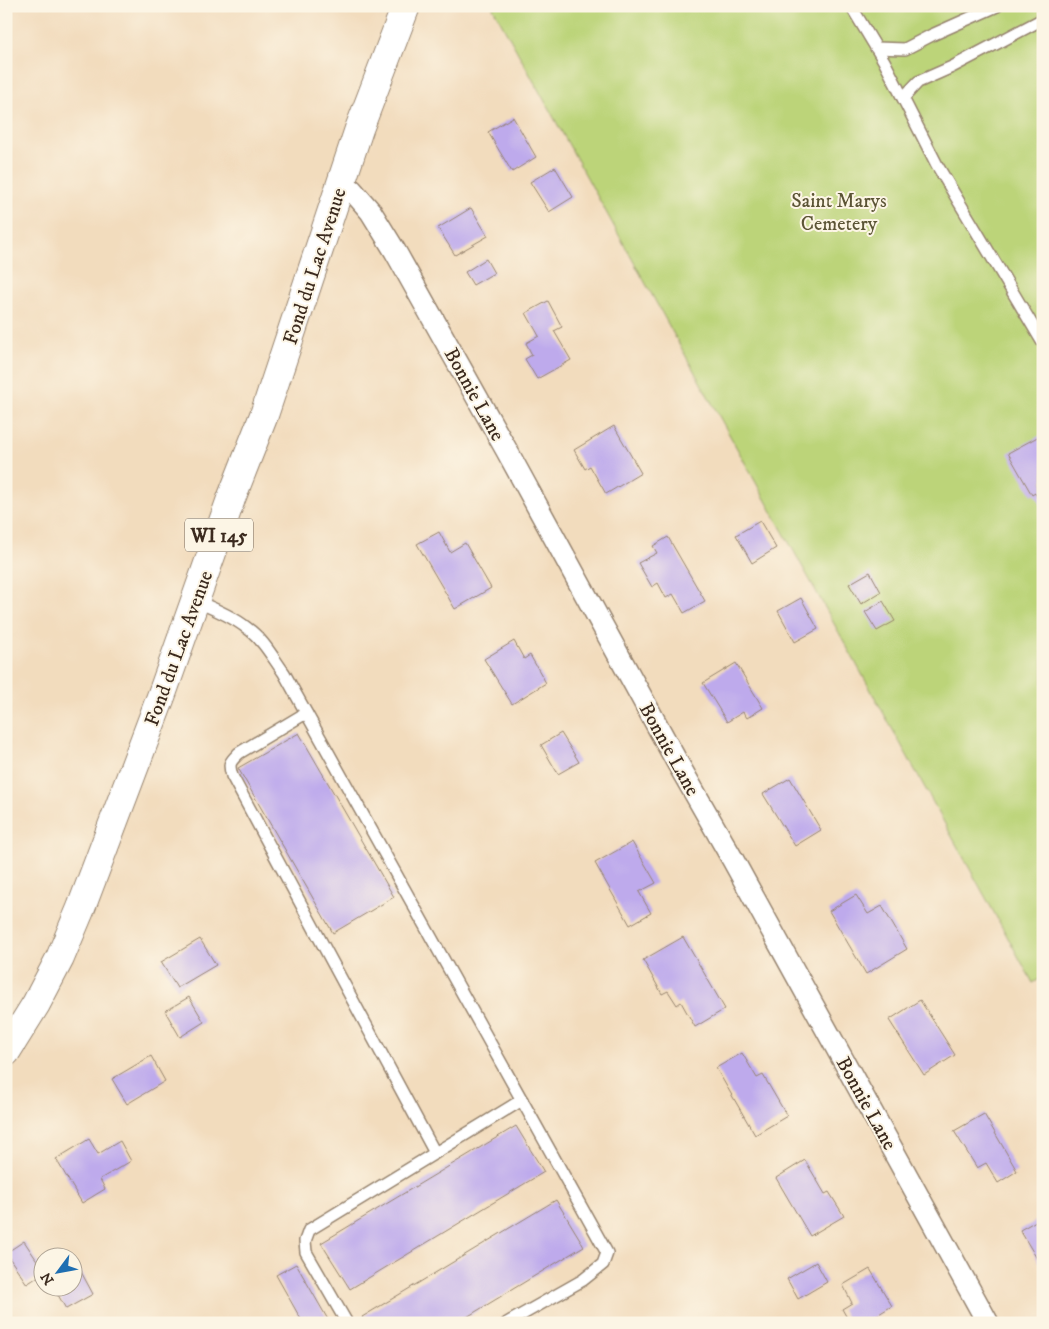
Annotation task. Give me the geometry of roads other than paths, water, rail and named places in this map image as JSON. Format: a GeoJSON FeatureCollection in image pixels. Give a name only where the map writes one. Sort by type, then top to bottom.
{"type":"FeatureCollection","features":[{"type":"Feature","properties":{"kind":"main road","name":"Fond du Lac Avenue"},"geometry":{"type":"LineString","coordinates":[[6,1052],[36,1004],[60,958],[155,713],[231,499],[264,415],[359,129],[406,6]]}},
{"type":"Feature","properties":{"kind":"street","name":"Bonnie Lane"},"geometry":{"type":"LineString","coordinates":[[342,183],[352,190],[371,212],[395,251],[677,762],[748,886],[988,1323]]}},
{"type":"Feature","properties":{"kind":"lane"},"geometry":{"type":"LineString","coordinates":[[851,6],[876,48],[937,165],[1042,340]]}},
{"type":"Feature","properties":{"kind":"lane"},"geometry":{"type":"LineString","coordinates":[[876,48],[904,49],[932,34],[997,6]]}},
{"type":"Feature","properties":{"kind":"lane"},"geometry":{"type":"LineString","coordinates":[[903,98],[918,82],[952,67],[1043,20]]}},
{"type":"Feature","properties":{"kind":"lane"},"geometry":{"type":"LineString","coordinates":[[196,600],[224,613],[249,628],[265,646],[284,673],[606,1253],[603,1264],[583,1280],[507,1323]]}},
{"type":"Feature","properties":{"kind":"lane"},"geometry":{"type":"LineString","coordinates":[[306,713],[239,753],[230,761],[232,776],[435,1153]]}},
{"type":"Feature","properties":{"kind":"lane"},"geometry":{"type":"LineString","coordinates":[[347,1323],[306,1252],[305,1241],[309,1230],[522,1100]]}},
{"type":"Feature","properties":{"kind":"park label","name":"Saint Marys Cemetery"},"geometry":{"type":"Point","coordinates":[839,212]}}]}
